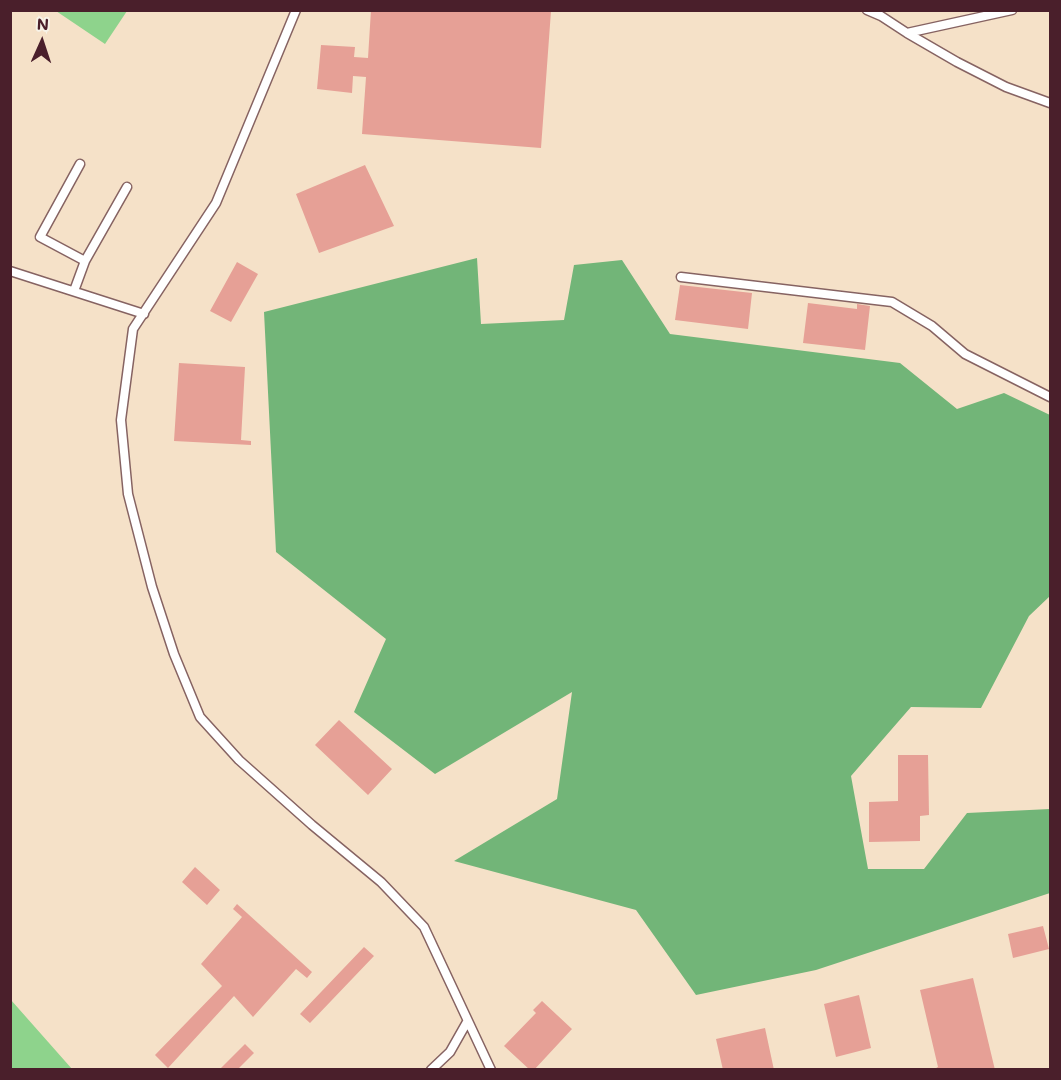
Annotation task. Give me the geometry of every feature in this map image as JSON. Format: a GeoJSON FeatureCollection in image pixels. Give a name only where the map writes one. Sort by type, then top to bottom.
{"type":"FeatureCollection","features":[{"type":"Feature","properties":{"kind":"lane"},"geometry":{"type":"LineString","coordinates":[[296,10],[216,203],[133,329],[121,420],[128,494],[152,587],[174,654],[200,717],[239,760],[381,882],[424,927],[491,1070]]}},
{"type":"Feature","properties":{"kind":"lane"},"geometry":{"type":"LineString","coordinates":[[867,10],[881,16],[957,62],[1006,87],[1050,103]]}},
{"type":"Feature","properties":{"kind":"lane"},"geometry":{"type":"LineString","coordinates":[[907,33],[1012,10]]}},
{"type":"Feature","properties":{"kind":"lane"},"geometry":{"type":"LineString","coordinates":[[80,164],[40,237],[85,261]]}},
{"type":"Feature","properties":{"kind":"lane"},"geometry":{"type":"LineString","coordinates":[[74,291],[85,261],[127,187]]}},
{"type":"Feature","properties":{"kind":"lane"},"geometry":{"type":"LineString","coordinates":[[10,271],[144,314]]}},
{"type":"Feature","properties":{"kind":"lane"},"geometry":{"type":"LineString","coordinates":[[681,277],[892,302],[932,326],[966,354],[1050,397]]}},
{"type":"Feature","properties":{"kind":"lane"},"geometry":{"type":"LineString","coordinates":[[431,1070],[450,1052],[467,1022]]}},
{"type":"Feature","properties":{"kind":"green space"},"geometry":{"type":"Polygon","coordinates":[[[56,11],[127,11],[105,44],[56,11]]]}},
{"type":"Feature","properties":{"kind":"green space"},"geometry":{"type":"Polygon","coordinates":[[[477,258],[481,324],[564,320],[574,265],[622,260],[670,334],[900,363],[957,409],[1004,393],[1050,415],[1050,596],[1029,616],[981,708],[911,707],[851,776],[868,869],[924,869],[967,813],[1050,809],[1050,893],[816,970],[696,995],[636,910],[454,861],[557,799],[572,692],[435,774],[354,712],[386,639],[276,552],[264,312],[477,258]]]}},
{"type":"Feature","properties":{"kind":"green space"},"geometry":{"type":"Polygon","coordinates":[[[11,1000],[72,1069],[11,1069],[11,1000]]]}},
{"type":"Feature","properties":{"kind":"building"},"geometry":{"type":"Polygon","coordinates":[[[371,10],[551,11],[541,148],[362,134],[366,77],[353,76],[352,93],[317,89],[321,45],[355,47],[354,57],[368,58],[371,10]]]}},
{"type":"Feature","properties":{"kind":"building"},"geometry":{"type":"Polygon","coordinates":[[[365,165],[394,226],[319,253],[296,194],[365,165]]]}},
{"type":"Feature","properties":{"kind":"building"},"geometry":{"type":"Polygon","coordinates":[[[237,262],[258,274],[231,322],[210,311],[237,262]]]}},
{"type":"Feature","properties":{"kind":"building"},"geometry":{"type":"Polygon","coordinates":[[[680,285],[752,293],[748,329],[675,320],[680,285]]]}},
{"type":"Feature","properties":{"kind":"building"},"geometry":{"type":"Polygon","coordinates":[[[808,303],[857,309],[857,304],[870,306],[865,350],[803,343],[808,303]]]}},
{"type":"Feature","properties":{"kind":"building"},"geometry":{"type":"Polygon","coordinates":[[[179,363],[245,367],[241,440],[251,441],[251,445],[174,441],[179,363]]]}},
{"type":"Feature","properties":{"kind":"building"},"geometry":{"type":"Polygon","coordinates":[[[339,720],[392,769],[368,795],[315,745],[339,720]]]}},
{"type":"Feature","properties":{"kind":"building"},"geometry":{"type":"Polygon","coordinates":[[[898,755],[928,755],[929,815],[920,816],[920,841],[869,842],[869,802],[898,801],[898,755]]]}},
{"type":"Feature","properties":{"kind":"building"},"geometry":{"type":"Polygon","coordinates":[[[195,867],[220,890],[207,905],[182,882],[195,867]]]}},
{"type":"Feature","properties":{"kind":"building"},"geometry":{"type":"Polygon","coordinates":[[[237,904],[312,972],[307,978],[296,969],[253,1017],[234,996],[168,1068],[155,1055],[222,986],[201,964],[242,917],[233,909],[237,904]]]}},
{"type":"Feature","properties":{"kind":"building"},"geometry":{"type":"Polygon","coordinates":[[[1043,926],[1049,949],[1013,958],[1008,934],[1043,926]]]}},
{"type":"Feature","properties":{"kind":"building"},"geometry":{"type":"Polygon","coordinates":[[[364,947],[374,956],[310,1023],[300,1014],[364,947]]]}},
{"type":"Feature","properties":{"kind":"building"},"geometry":{"type":"Polygon","coordinates":[[[973,978],[995,1070],[932,1070],[938,1067],[920,990],[973,978]]]}},
{"type":"Feature","properties":{"kind":"building"},"geometry":{"type":"Polygon","coordinates":[[[859,995],[871,1048],[836,1057],[824,1004],[859,995]]]}},
{"type":"Feature","properties":{"kind":"building"},"geometry":{"type":"Polygon","coordinates":[[[542,1001],[572,1029],[534,1070],[530,1070],[504,1046],[536,1013],[533,1010],[542,1001]]]}},
{"type":"Feature","properties":{"kind":"building"},"geometry":{"type":"Polygon","coordinates":[[[765,1028],[774,1070],[723,1070],[716,1039],[765,1028]]]}},
{"type":"Feature","properties":{"kind":"building"},"geometry":{"type":"Polygon","coordinates":[[[245,1044],[254,1053],[237,1070],[219,1070],[245,1044]]]}}]}
